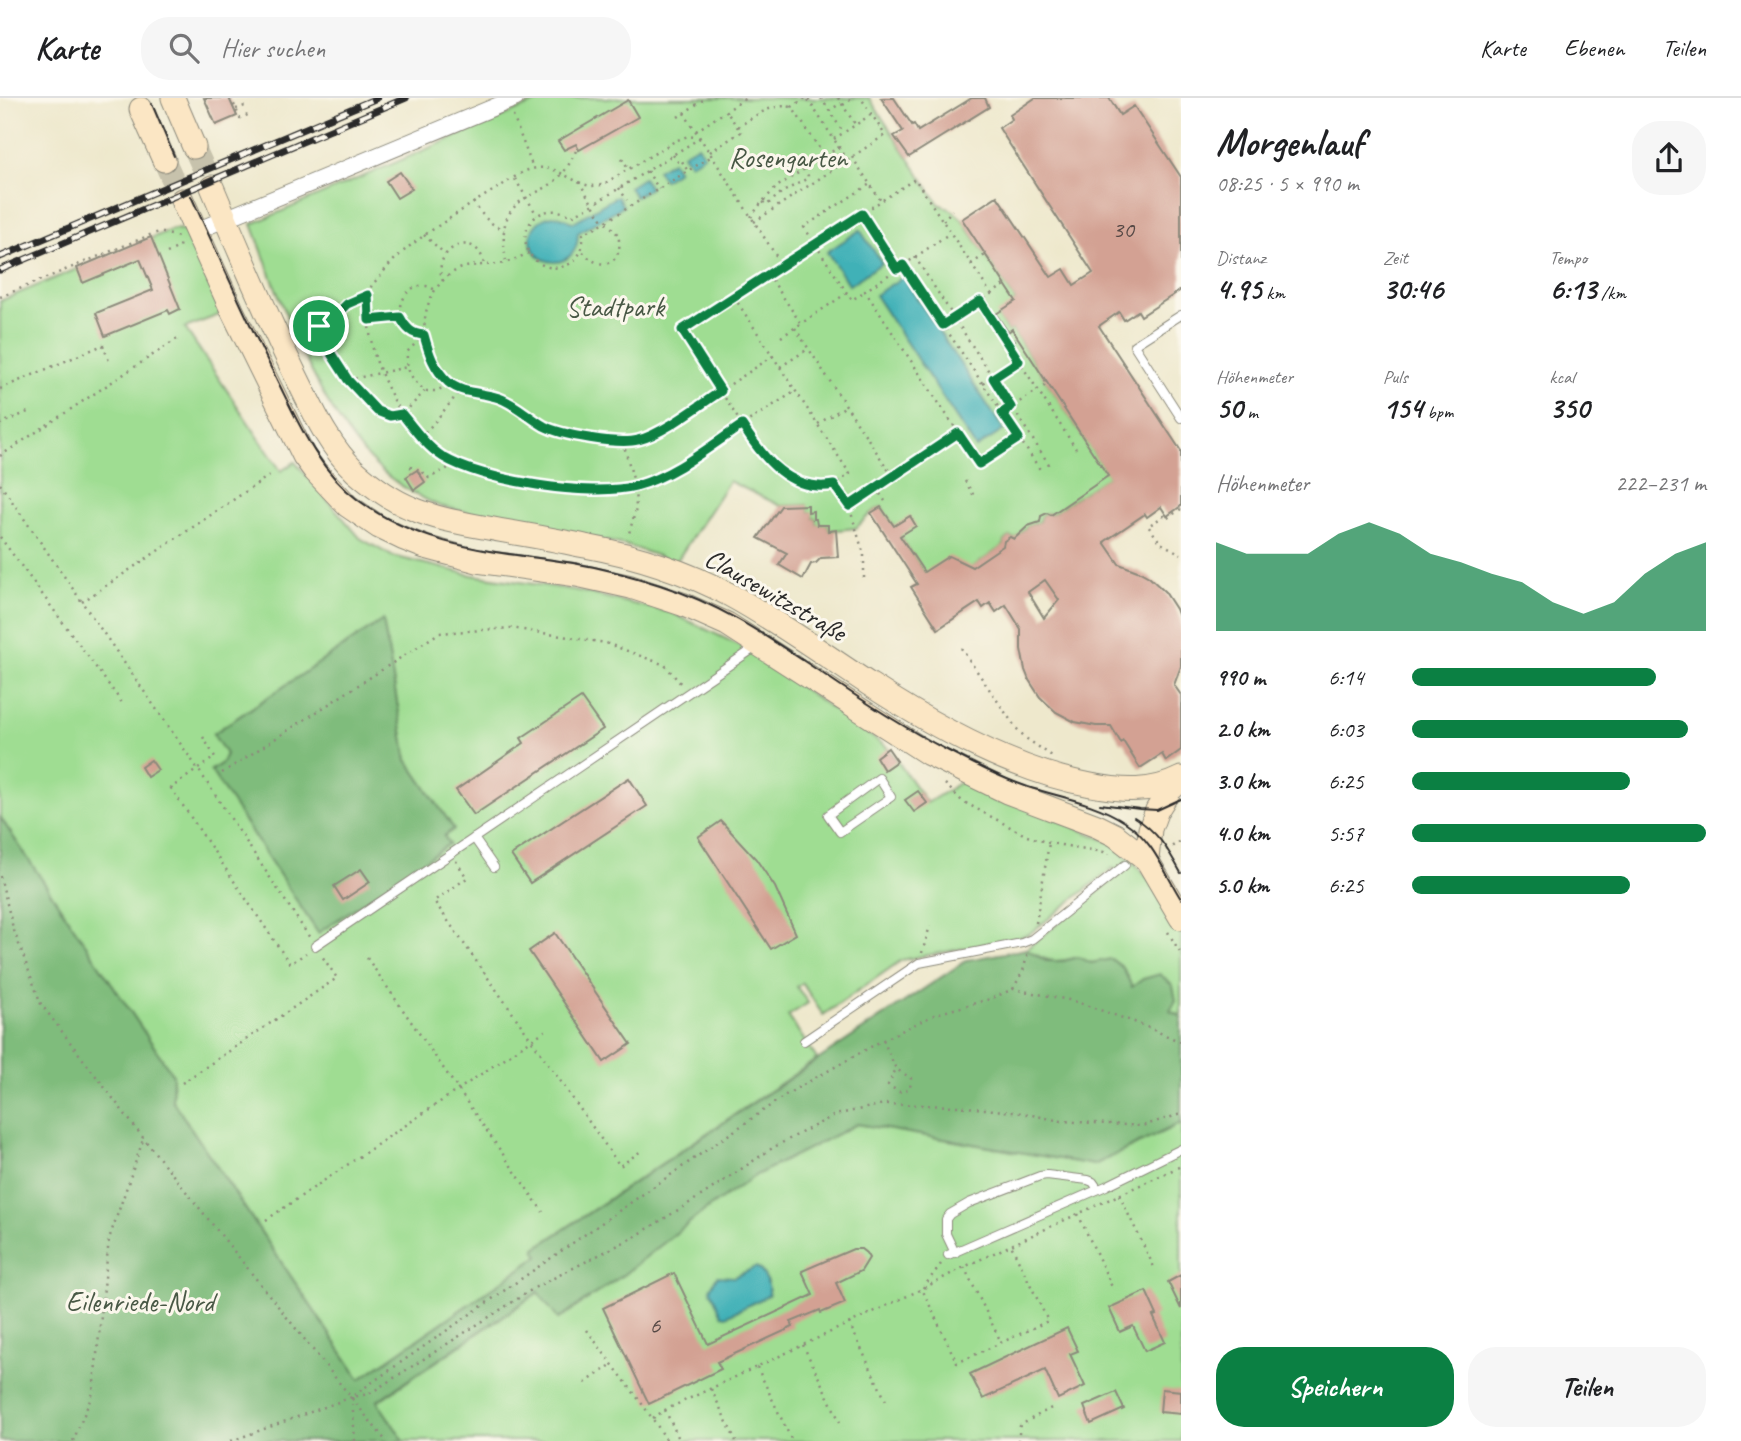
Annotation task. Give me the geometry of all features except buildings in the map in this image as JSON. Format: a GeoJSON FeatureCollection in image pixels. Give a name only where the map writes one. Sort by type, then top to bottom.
{"type":"FeatureCollection","features":[{"type":"Feature","properties":{"kind":"street"},"geometry":{"type":"LineString","coordinates":[[173,98],[194,147]]}},
{"type":"Feature","properties":{"kind":"street"},"geometry":{"type":"LineString","coordinates":[[188,234],[512,100]]}},
{"type":"Feature","properties":{"kind":"street"},"geometry":{"type":"LineString","coordinates":[[141,108],[164,160]]}},
{"type":"Feature","properties":{"kind":"street","name":"Clausewitzstraße"},"geometry":{"type":"LineString","coordinates":[[212,187],[278,340],[318,422],[354,470],[382,492],[408,507],[438,519],[622,554],[682,573],[727,594],[772,620],[905,707],[998,756],[1019,764],[1070,781],[1120,790],[1151,789],[1181,779]]}},
{"type":"Feature","properties":{"kind":"street","name":"Clausewitzstraße"},"geometry":{"type":"LineString","coordinates":[[182,200],[188,234],[304,456],[348,506],[379,527],[425,547],[477,561],[577,575],[631,587],[682,604],[727,624],[760,644],[929,754],[1007,792],[1097,826],[1115,835],[1147,860]]}},
{"type":"Feature","properties":{"kind":"street"},"geometry":{"type":"LineString","coordinates":[[1181,779],[1169,791],[1157,810],[1150,829],[1147,860],[1181,918]]}},
{"type":"Feature","properties":{"kind":"lane"},"geometry":{"type":"LineString","coordinates":[[1181,315],[1134,345],[1181,418]]}},
{"type":"Feature","properties":{"kind":"lane","name":"Clausewitzstraße"},"geometry":{"type":"LineString","coordinates":[[315,946],[760,644]]}},
{"type":"Feature","properties":{"kind":"lane"},"geometry":{"type":"LineString","coordinates":[[879,778],[891,797],[840,832],[834,823],[828,815],[879,778]]}},
{"type":"Feature","properties":{"kind":"lane"},"geometry":{"type":"LineString","coordinates":[[824,830],[834,823]]}},
{"type":"Feature","properties":{"kind":"lane"},"geometry":{"type":"LineString","coordinates":[[474,838],[494,867]]}},
{"type":"Feature","properties":{"kind":"lane"},"geometry":{"type":"LineString","coordinates":[[804,1041],[919,963],[1031,939],[1125,865]]}},
{"type":"Feature","properties":{"kind":"lane"},"geometry":{"type":"LineString","coordinates":[[1098,1189],[1093,1182],[1087,1180],[1040,1176],[969,1203],[946,1219],[946,1234],[951,1254],[1098,1189],[1181,1149]]}},
{"type":"Feature","properties":{"kind":"path"},"geometry":{"type":"LineString","coordinates":[[239,98],[232,99],[240,118],[248,115]]}},
{"type":"Feature","properties":{"kind":"path"},"geometry":{"type":"LineString","coordinates":[[678,117],[706,98]]}},
{"type":"Feature","properties":{"kind":"path"},"geometry":{"type":"LineString","coordinates":[[696,131],[746,98]]}},
{"type":"Feature","properties":{"kind":"path"},"geometry":{"type":"LineString","coordinates":[[738,128],[775,106],[792,107],[808,98],[848,160]]}},
{"type":"Feature","properties":{"kind":"path"},"geometry":{"type":"LineString","coordinates":[[821,98],[843,132]]}},
{"type":"Feature","properties":{"kind":"path"},"geometry":{"type":"LineString","coordinates":[[838,98],[855,124]]}},
{"type":"Feature","properties":{"kind":"path"},"geometry":{"type":"LineString","coordinates":[[829,111],[853,98]]}},
{"type":"Feature","properties":{"kind":"path"},"geometry":{"type":"LineString","coordinates":[[754,222],[885,135],[861,98]]}},
{"type":"Feature","properties":{"kind":"path"},"geometry":{"type":"LineString","coordinates":[[512,100],[533,168]]}},
{"type":"Feature","properties":{"kind":"path"},"geometry":{"type":"LineString","coordinates":[[236,109],[245,106]]}},
{"type":"Feature","properties":{"kind":"path"},"geometry":{"type":"LineString","coordinates":[[792,107],[825,157]]}},
{"type":"Feature","properties":{"kind":"path"},"geometry":{"type":"LineString","coordinates":[[700,138],[572,216],[562,210],[550,209],[537,215],[529,224],[525,235],[529,253],[537,262],[548,267],[559,268],[570,264],[582,250],[583,234],[659,189],[741,132],[726,111]]}},
{"type":"Feature","properties":{"kind":"path"},"geometry":{"type":"LineString","coordinates":[[684,113],[782,265]]}},
{"type":"Feature","properties":{"kind":"path"},"geometry":{"type":"LineString","coordinates":[[834,139],[872,114]]}},
{"type":"Feature","properties":{"kind":"path"},"geometry":{"type":"LineString","coordinates":[[700,138],[688,136],[675,141],[602,184],[590,186],[564,173],[533,168],[473,202],[424,235],[389,264],[371,286],[368,295],[373,350],[381,373],[402,414],[420,437],[440,455],[456,464],[512,480],[592,490],[616,490],[635,486],[669,472],[796,391]]}},
{"type":"Feature","properties":{"kind":"path"},"geometry":{"type":"LineString","coordinates":[[506,263],[503,240],[507,217],[515,206],[550,185],[564,173],[578,147]]}},
{"type":"Feature","properties":{"kind":"path"},"geometry":{"type":"LineString","coordinates":[[751,217],[778,186],[839,147]]}},
{"type":"Feature","properties":{"kind":"path"},"geometry":{"type":"LineString","coordinates":[[673,155],[678,163],[682,161],[688,170]]}},
{"type":"Feature","properties":{"kind":"path"},"geometry":{"type":"LineString","coordinates":[[852,157],[881,201]]}},
{"type":"Feature","properties":{"kind":"path"},"geometry":{"type":"LineString","coordinates":[[622,159],[628,169]]}},
{"type":"Feature","properties":{"kind":"path"},"geometry":{"type":"LineString","coordinates":[[762,202],[767,205],[781,193],[808,178],[805,169]]}},
{"type":"Feature","properties":{"kind":"path"},"geometry":{"type":"LineString","coordinates":[[647,171],[659,189]]}},
{"type":"Feature","properties":{"kind":"path"},"geometry":{"type":"LineString","coordinates":[[514,178],[537,215]]}},
{"type":"Feature","properties":{"kind":"path"},"geometry":{"type":"LineString","coordinates":[[734,297],[850,474],[834,485],[823,487],[811,486],[779,471],[768,461],[754,444],[682,330],[915,179],[991,294]]}},
{"type":"Feature","properties":{"kind":"path"},"geometry":{"type":"LineString","coordinates":[[579,182],[605,222],[614,229],[618,236],[619,250],[618,256],[606,263],[596,262],[582,250]]}},
{"type":"Feature","properties":{"kind":"path"},"geometry":{"type":"LineString","coordinates":[[870,184],[804,227],[852,300],[950,233]]}},
{"type":"Feature","properties":{"kind":"path"},"geometry":{"type":"LineString","coordinates":[[619,188],[627,200]]}},
{"type":"Feature","properties":{"kind":"path"},"geometry":{"type":"LineString","coordinates":[[473,202],[492,225],[504,230]]}},
{"type":"Feature","properties":{"kind":"path"},"geometry":{"type":"LineString","coordinates":[[943,221],[952,210]]}},
{"type":"Feature","properties":{"kind":"path"},"geometry":{"type":"LineString","coordinates":[[862,214],[897,269]]}},
{"type":"Feature","properties":{"kind":"path"},"geometry":{"type":"LineString","coordinates":[[0,297],[150,235],[159,232],[188,234]]}},
{"type":"Feature","properties":{"kind":"path"},"geometry":{"type":"LineString","coordinates":[[167,253],[179,247],[188,234]]}},
{"type":"Feature","properties":{"kind":"path"},"geometry":{"type":"LineString","coordinates":[[424,235],[445,254]]}},
{"type":"Feature","properties":{"kind":"path"},"geometry":{"type":"LineString","coordinates":[[443,281],[441,260],[460,244],[472,246],[480,252],[484,264]]}},
{"type":"Feature","properties":{"kind":"path"},"geometry":{"type":"LineString","coordinates":[[529,253],[506,263],[466,267],[453,272],[430,299],[423,318],[424,335],[435,367],[450,383],[460,390],[496,396],[509,402],[545,427],[558,432],[623,442],[639,440],[654,434],[773,356]]}},
{"type":"Feature","properties":{"kind":"path"},"geometry":{"type":"LineString","coordinates":[[971,264],[985,255]]}},
{"type":"Feature","properties":{"kind":"path"},"geometry":{"type":"LineString","coordinates":[[915,257],[1049,466]]}},
{"type":"Feature","properties":{"kind":"path"},"geometry":{"type":"LineString","coordinates":[[903,265],[1041,471]]}},
{"type":"Feature","properties":{"kind":"path"},"geometry":{"type":"LineString","coordinates":[[768,274],[801,324]]}},
{"type":"Feature","properties":{"kind":"path"},"geometry":{"type":"LineString","coordinates":[[424,335],[407,328],[400,317],[405,295],[413,288],[425,285],[435,290]]}},
{"type":"Feature","properties":{"kind":"path"},"geometry":{"type":"LineString","coordinates":[[943,325],[1005,285]]}},
{"type":"Feature","properties":{"kind":"path"},"geometry":{"type":"LineString","coordinates":[[865,291],[979,464],[1019,438]]}},
{"type":"Feature","properties":{"kind":"path"},"geometry":{"type":"LineString","coordinates":[[781,337],[847,293]]}},
{"type":"Feature","properties":{"kind":"path"},"geometry":{"type":"LineString","coordinates":[[278,340],[319,326],[333,318],[347,304],[368,295]]}},
{"type":"Feature","properties":{"kind":"path"},"geometry":{"type":"LineString","coordinates":[[980,301],[1076,449]]}},
{"type":"Feature","properties":{"kind":"path"},"geometry":{"type":"LineString","coordinates":[[369,320],[400,317]]}},
{"type":"Feature","properties":{"kind":"path"},"geometry":{"type":"LineString","coordinates":[[319,326],[328,349],[348,380],[377,411],[390,416],[402,414],[425,391]]}},
{"type":"Feature","properties":{"kind":"path"},"geometry":{"type":"LineString","coordinates":[[795,328],[893,477]]}},
{"type":"Feature","properties":{"kind":"path"},"geometry":{"type":"LineString","coordinates":[[424,335],[407,352],[407,367],[414,381],[425,391],[437,391],[450,383]]}},
{"type":"Feature","properties":{"kind":"path"},"geometry":{"type":"LineString","coordinates":[[1008,344],[1018,338]]}},
{"type":"Feature","properties":{"kind":"path"},"geometry":{"type":"LineString","coordinates":[[0,456],[177,339]]}},
{"type":"Feature","properties":{"kind":"path"},"geometry":{"type":"LineString","coordinates":[[0,388],[103,345],[109,361]]}},
{"type":"Feature","properties":{"kind":"path"},"geometry":{"type":"LineString","coordinates":[[780,368],[808,349]]}},
{"type":"Feature","properties":{"kind":"path"},"geometry":{"type":"LineString","coordinates":[[983,384],[1019,361]]}},
{"type":"Feature","properties":{"kind":"path"},"geometry":{"type":"LineString","coordinates":[[348,380],[407,367]]}},
{"type":"Feature","properties":{"kind":"path"},"geometry":{"type":"LineString","coordinates":[[1002,413],[1046,385],[1046,381]]}},
{"type":"Feature","properties":{"kind":"path"},"geometry":{"type":"LineString","coordinates":[[420,437],[460,390]]}},
{"type":"Feature","properties":{"kind":"path"},"geometry":{"type":"LineString","coordinates":[[817,424],[846,406]]}},
{"type":"Feature","properties":{"kind":"path"},"geometry":{"type":"LineString","coordinates":[[0,424],[28,412]]}},
{"type":"Feature","properties":{"kind":"path"},"geometry":{"type":"LineString","coordinates":[[849,506],[958,433]]}},
{"type":"Feature","properties":{"kind":"path"},"geometry":{"type":"LineString","coordinates":[[622,554],[636,509],[635,486],[623,442]]}},
{"type":"Feature","properties":{"kind":"path"},"geometry":{"type":"LineString","coordinates":[[410,467],[421,470],[429,478],[456,464]]}},
{"type":"Feature","properties":{"kind":"path"},"geometry":{"type":"LineString","coordinates":[[82,602],[273,472]]}},
{"type":"Feature","properties":{"kind":"path"},"geometry":{"type":"LineString","coordinates":[[965,481],[974,496]]}},
{"type":"Feature","properties":{"kind":"path"},"geometry":{"type":"LineString","coordinates":[[0,484],[198,769],[337,978],[182,1083]]}},
{"type":"Feature","properties":{"kind":"path"},"geometry":{"type":"LineString","coordinates":[[834,485],[849,506],[864,555],[864,578]]}},
{"type":"Feature","properties":{"kind":"path"},"geometry":{"type":"LineString","coordinates":[[876,488],[885,501]]}},
{"type":"Feature","properties":{"kind":"path"},"geometry":{"type":"LineString","coordinates":[[1180,509],[1166,519],[1164,516],[1148,526],[1161,543],[1181,554]]}},
{"type":"Feature","properties":{"kind":"path"},"geometry":{"type":"LineString","coordinates":[[0,537],[123,704]]}},
{"type":"Feature","properties":{"kind":"path"},"geometry":{"type":"LineString","coordinates":[[222,773],[439,633],[511,628],[606,643],[665,665],[689,693]]}},
{"type":"Feature","properties":{"kind":"path"},"geometry":{"type":"LineString","coordinates":[[961,648],[1017,728],[1027,739],[1060,761]]}},
{"type":"Feature","properties":{"kind":"path"},"geometry":{"type":"LineString","coordinates":[[203,737],[215,757],[171,788],[290,964],[315,946]]}},
{"type":"Feature","properties":{"kind":"path"},"geometry":{"type":"LineString","coordinates":[[945,783],[962,801],[1027,836],[1049,843],[1104,852],[1125,865]]}},
{"type":"Feature","properties":{"kind":"path"},"geometry":{"type":"LineString","coordinates":[[1181,841],[1178,842],[1181,848]]}},
{"type":"Feature","properties":{"kind":"path"},"geometry":{"type":"LineString","coordinates":[[1013,989],[1024,971],[1039,910],[1049,843]]}},
{"type":"Feature","properties":{"kind":"path"},"geometry":{"type":"LineString","coordinates":[[451,854],[467,878],[434,901],[620,1166],[641,1151]]}},
{"type":"Feature","properties":{"kind":"path"},"geometry":{"type":"LineString","coordinates":[[0,876],[13,928],[41,1004],[144,1139],[386,1441]]}},
{"type":"Feature","properties":{"kind":"path"},"geometry":{"type":"LineString","coordinates":[[919,963],[930,926]]}},
{"type":"Feature","properties":{"kind":"path"},"geometry":{"type":"LineString","coordinates":[[368,958],[543,1212]]}},
{"type":"Feature","properties":{"kind":"path"},"geometry":{"type":"LineString","coordinates":[[352,1397],[787,1094],[883,1040],[936,1014],[990,999],[1013,989],[1074,1001],[1140,1024],[1181,1042]]}},
{"type":"Feature","properties":{"kind":"path"},"geometry":{"type":"LineString","coordinates":[[266,1220],[547,1030]]}},
{"type":"Feature","properties":{"kind":"path"},"geometry":{"type":"LineString","coordinates":[[883,1040],[896,1069],[911,1078],[910,1089],[900,1092],[888,1084],[896,1069]]}},
{"type":"Feature","properties":{"kind":"path"},"geometry":{"type":"LineString","coordinates":[[230,1441],[352,1397],[369,1394],[536,1287],[636,1236],[774,1147],[835,1115],[884,1104],[957,1106],[1022,1113],[1060,1121],[1142,1126],[1181,1114]]}},
{"type":"Feature","properties":{"kind":"path"},"geometry":{"type":"LineString","coordinates":[[73,1441],[93,1392],[108,1239],[144,1139]]}},
{"type":"Feature","properties":{"kind":"path"},"geometry":{"type":"LineString","coordinates":[[653,1418],[964,1267],[1181,1166]]}},
{"type":"Feature","properties":{"kind":"path"},"geometry":{"type":"LineString","coordinates":[[1119,1195],[1154,1267]]}},
{"type":"Feature","properties":{"kind":"path"},"geometry":{"type":"LineString","coordinates":[[1078,1214],[1112,1287]]}},
{"type":"Feature","properties":{"kind":"path"},"geometry":{"type":"LineString","coordinates":[[922,1289],[957,1363],[1048,1321],[1011,1245]]}},
{"type":"Feature","properties":{"kind":"path"},"geometry":{"type":"LineString","coordinates":[[922,1289],[951,1254]]}},
{"type":"Feature","properties":{"kind":"path"},"geometry":{"type":"LineString","coordinates":[[964,1267],[1001,1342]]}},
{"type":"Feature","properties":{"kind":"path"},"geometry":{"type":"LineString","coordinates":[[849,1323],[886,1401]]}},
{"type":"Feature","properties":{"kind":"path"},"geometry":{"type":"LineString","coordinates":[[587,1330],[667,1441]]}},
{"type":"Feature","properties":{"kind":"path"},"geometry":{"type":"LineString","coordinates":[[803,1345],[840,1422]]}},
{"type":"Feature","properties":{"kind":"path"},"geometry":{"type":"LineString","coordinates":[[585,1384],[611,1365]]}},
{"type":"Feature","properties":{"kind":"path"},"geometry":{"type":"LineString","coordinates":[[757,1367],[792,1441]]}},
{"type":"Feature","properties":{"kind":"path"},"geometry":{"type":"LineString","coordinates":[[711,1389],[736,1441]]}},
{"type":"Feature","properties":{"kind":"path"},"geometry":{"type":"LineString","coordinates":[[352,1397],[355,1441]]}},
{"type":"Feature","properties":{"kind":"path"},"geometry":{"type":"LineString","coordinates":[[1018,1441],[1020,1426],[1055,1406]]}},
{"type":"Feature","properties":{"kind":"path"},"geometry":{"type":"LineString","coordinates":[[665,1410],[680,1441]]}},
{"type":"Feature","properties":{"kind":"green space","name":"Stadtpark"},"geometry":{"type":"Polygon","coordinates":[[[546,98],[869,98],[939,204],[962,219],[1016,301],[999,318],[1008,332],[1012,329],[1109,476],[1051,515],[1047,513],[1041,516],[1040,522],[1028,526],[1015,539],[1010,537],[1004,541],[1003,546],[970,569],[927,577],[881,507],[856,528],[828,531],[828,525],[817,525],[812,512],[808,512],[807,505],[781,506],[729,481],[676,562],[625,545],[439,506],[400,485],[364,454],[324,394],[290,325],[252,224],[546,98]]]}},
{"type":"Feature","properties":{"kind":"green space"},"geometry":{"type":"Polygon","coordinates":[[[173,229],[196,231],[232,310],[185,328],[281,471],[295,462],[360,538],[392,556],[472,575],[574,590],[672,613],[745,648],[888,748],[927,803],[964,780],[1112,843],[1148,878],[1181,932],[1181,1016],[1132,987],[1123,968],[1111,959],[1091,963],[1078,957],[1062,961],[1051,960],[1026,949],[1120,874],[1113,868],[1029,934],[902,960],[823,1015],[802,983],[797,987],[808,1003],[788,1016],[817,1059],[536,1248],[540,1255],[360,1379],[172,1100],[173,1075],[0,817],[0,301],[173,229]],[[383,621],[214,733],[226,754],[222,763],[211,770],[449,844],[444,836],[454,829],[407,760],[383,621]]]}},
{"type":"Feature","properties":{"kind":"green space"},"geometry":{"type":"Polygon","coordinates":[[[383,620],[407,760],[454,829],[444,836],[449,844],[318,933],[211,771],[222,763],[226,754],[213,734],[383,620]]]}},
{"type":"Feature","properties":{"kind":"green space","name":"Eilenriede-Nord"},"geometry":{"type":"Polygon","coordinates":[[[0,817],[173,1075],[172,1100],[360,1379],[539,1256],[535,1249],[967,960],[1026,949],[1046,961],[1079,957],[1091,963],[1111,959],[1123,968],[1132,987],[1143,979],[1160,974],[1173,986],[1176,1000],[1170,1011],[1181,1016],[1181,1123],[1094,1165],[857,1124],[756,1175],[704,1211],[623,1275],[558,1319],[538,1292],[377,1401],[404,1441],[0,1441],[0,817]]]}},
{"type":"Feature","properties":{"kind":"green space"},"geometry":{"type":"Polygon","coordinates":[[[1181,1123],[1181,1441],[404,1441],[377,1402],[539,1292],[559,1319],[623,1275],[704,1211],[756,1175],[857,1124],[1094,1165],[1181,1123]]]}},
{"type":"Feature","properties":{"kind":"water"},"geometry":{"type":"Polygon","coordinates":[[[698,145],[704,155],[690,164],[683,154],[698,145]]]}},
{"type":"Feature","properties":{"kind":"water"},"geometry":{"type":"Polygon","coordinates":[[[672,161],[678,171],[664,180],[657,170],[672,161]]]}},
{"type":"Feature","properties":{"kind":"water"},"geometry":{"type":"Polygon","coordinates":[[[643,178],[650,188],[635,197],[629,187],[643,178]]]}},
{"type":"Feature","properties":{"kind":"water"},"geometry":{"type":"Polygon","coordinates":[[[617,196],[623,206],[578,233],[571,255],[554,262],[537,255],[532,247],[531,236],[535,226],[541,221],[555,216],[572,223],[617,196]]]}},
{"type":"Feature","properties":{"kind":"water"},"geometry":{"type":"Polygon","coordinates":[[[860,230],[882,263],[849,285],[827,252],[860,230]]]}},
{"type":"Feature","properties":{"kind":"water"},"geometry":{"type":"Polygon","coordinates":[[[903,277],[1004,430],[976,448],[875,295],[903,277]]]}},
{"type":"Feature","properties":{"kind":"water"},"geometry":{"type":"Polygon","coordinates":[[[756,1267],[766,1279],[769,1295],[726,1316],[722,1315],[710,1289],[717,1276],[734,1277],[756,1267]]]}},
{"type":"Feature","properties":{"kind":"tunnel"},"geometry":{"type":"LineString","coordinates":[[194,147],[212,187]]}},
{"type":"Feature","properties":{"kind":"tunnel"},"geometry":{"type":"LineString","coordinates":[[164,160],[182,200]]}},
{"type":"Feature","properties":{"kind":"tram line"},"geometry":{"type":"LineString","coordinates":[[152,104],[174,156]]}},
{"type":"Feature","properties":{"kind":"tram line"},"geometry":{"type":"LineString","coordinates":[[191,196],[301,428],[331,474],[358,500],[408,529],[434,538],[488,551],[573,563],[628,575],[704,602],[762,634],[881,712],[975,765],[1028,787],[1114,815],[1135,829],[1151,847],[1181,899]]}},
{"type":"Feature","properties":{"kind":"tram line"},"geometry":{"type":"LineString","coordinates":[[1100,804],[1157,810],[1181,799]]}},
{"type":"Feature","properties":{"kind":"tram line"},"geometry":{"type":"LineString","coordinates":[[1134,817],[1161,841],[1181,873]]}},
{"type":"Feature","properties":{"kind":"railway"},"geometry":{"type":"LineString","coordinates":[[0,257],[377,98]]}},
{"type":"Feature","properties":{"kind":"railway"},"geometry":{"type":"LineString","coordinates":[[0,270],[406,98]]}},
{"type":"Feature","properties":{"kind":"route"},"geometry":{"type":"LineString","coordinates":[[862,214],[897,269],[903,265],[943,325],[980,301],[1019,361],[993,378],[1011,407],[1002,413],[1019,438],[979,464],[958,433],[849,506],[834,485],[811,486],[779,471],[754,444],[742,425],[669,472],[635,486],[616,490],[592,490],[533,484],[456,464],[440,455],[420,437],[402,414],[390,416],[377,411],[348,380],[328,349],[319,326],[333,318],[347,304],[368,295],[369,320],[400,317],[407,328],[424,335],[435,367],[460,390],[496,396],[545,427],[558,432],[623,442],[639,440],[654,434],[721,391],[682,330],[862,214]]}},
{"type":"Feature","properties":{"kind":"park label","name":"Rosengarten"},"geometry":{"type":"Point","coordinates":[788,157]}}]}
